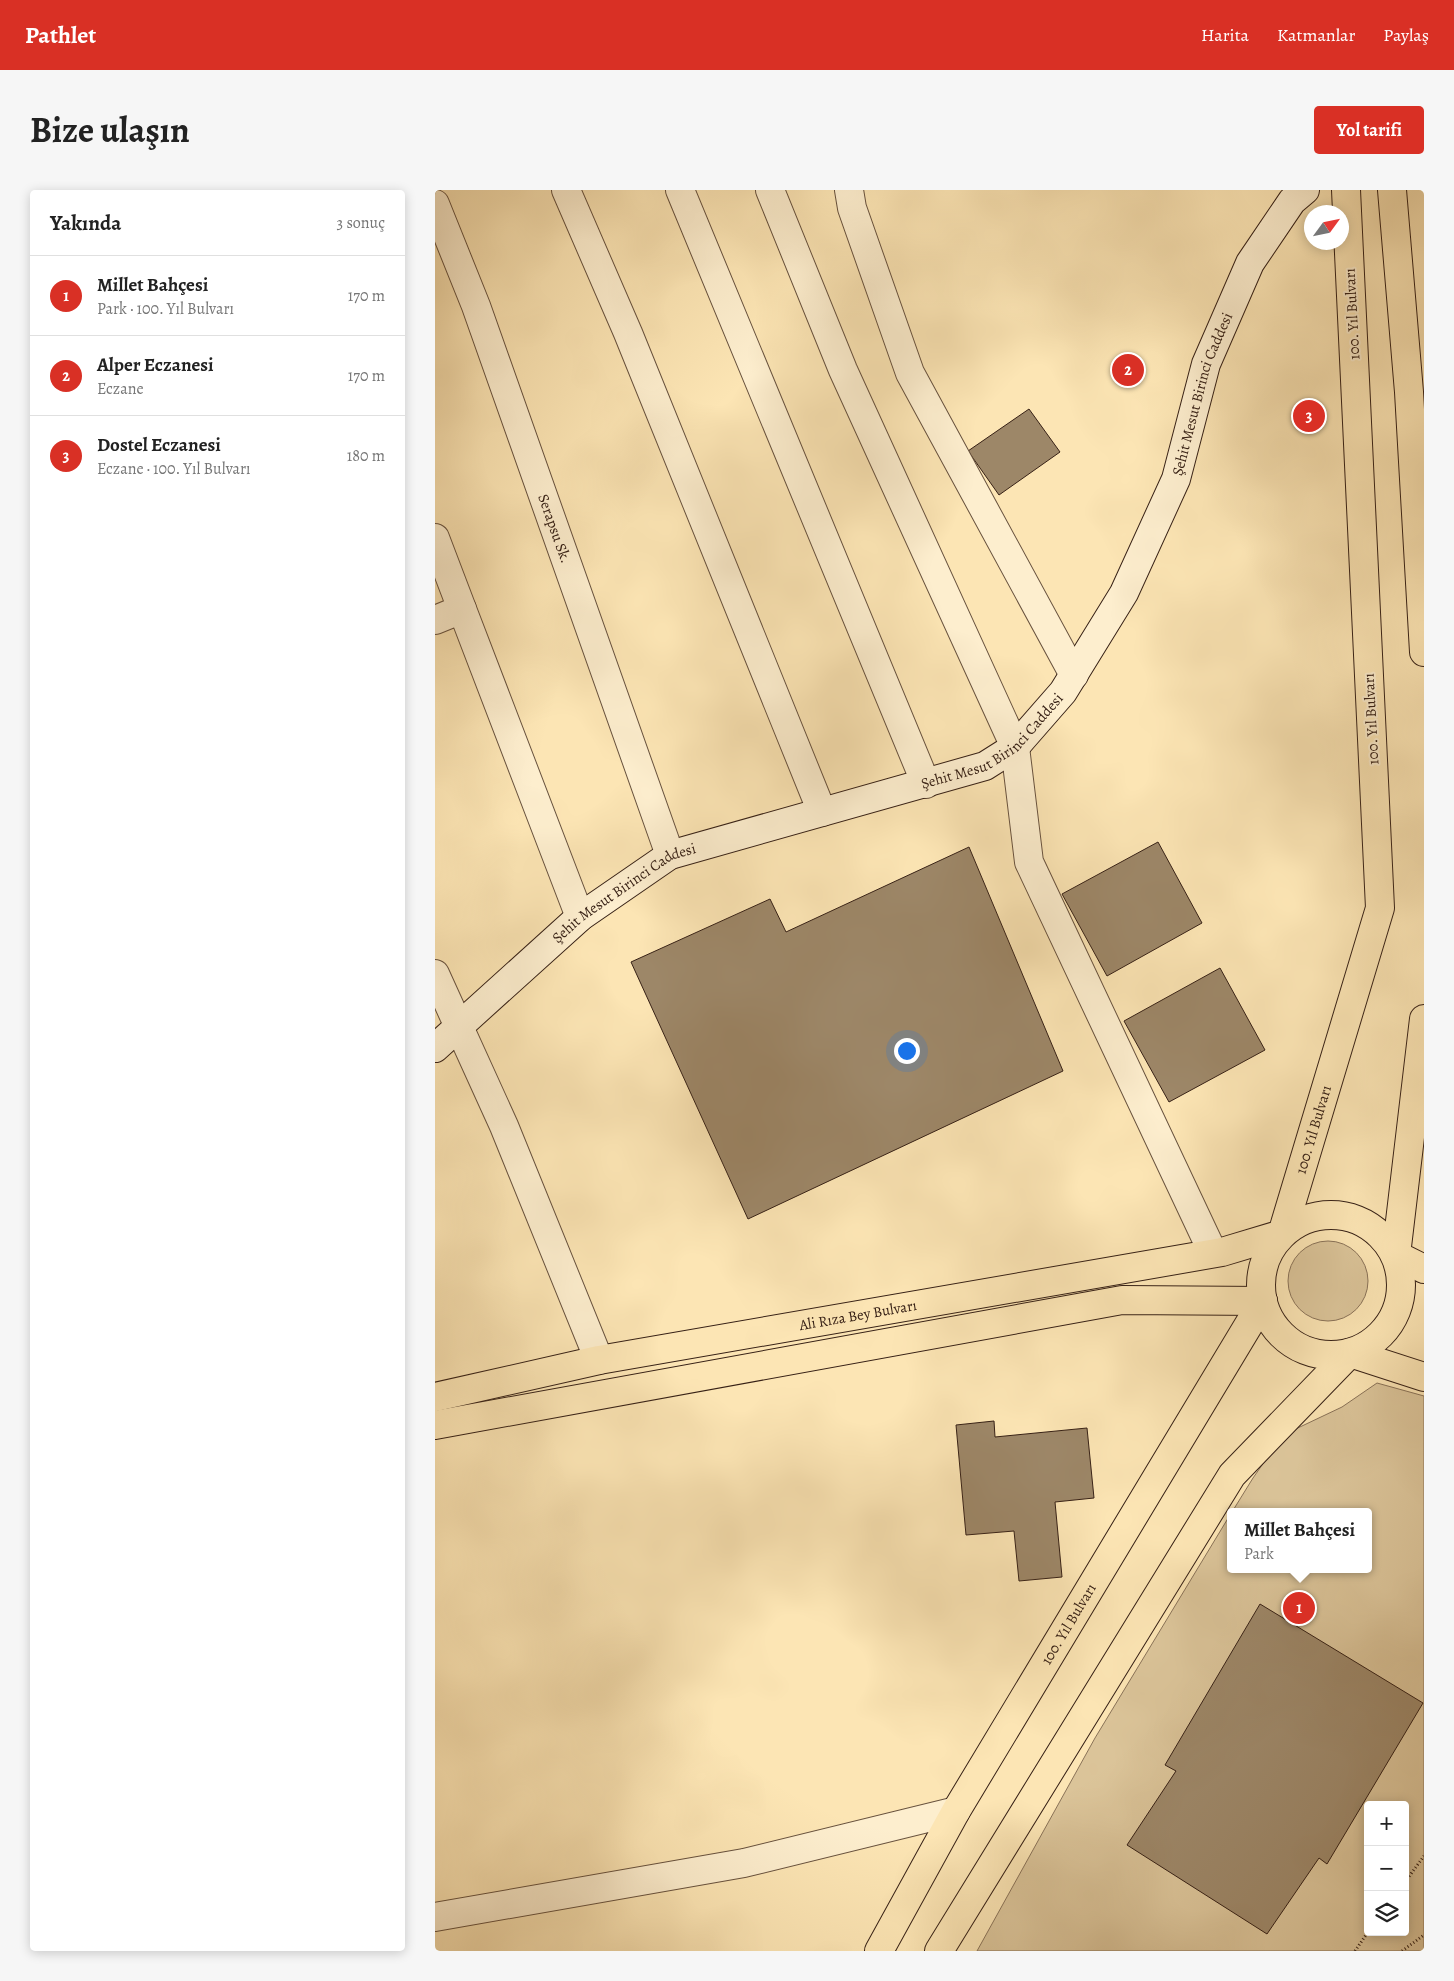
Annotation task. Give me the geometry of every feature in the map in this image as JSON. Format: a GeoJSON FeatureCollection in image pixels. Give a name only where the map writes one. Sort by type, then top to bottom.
{"type":"FeatureCollection","features":[{"type":"Feature","properties":{"kind":"main road","name":"100. Yıl Bulvarı"},"geometry":{"type":"LineString","coordinates":[[1282,1234],[1379,908],[1346,190]]}},
{"type":"Feature","properties":{"kind":"main road"},"geometry":{"type":"LineString","coordinates":[[1392,190],[1416,388],[1424,652]]}},
{"type":"Feature","properties":{"kind":"main road"},"geometry":{"type":"LineString","coordinates":[[1396,1255],[1424,1019]]}},
{"type":"Feature","properties":{"kind":"main road"},"geometry":{"type":"LineString","coordinates":[[1321,1214],[1344,1215],[1365,1222],[1383,1236],[1396,1255],[1401,1275],[1402,1295],[1396,1315],[1385,1332],[1369,1345],[1350,1353],[1327,1356],[1306,1350],[1286,1339],[1271,1322],[1263,1301],[1261,1283],[1264,1265],[1271,1249],[1282,1234],[1300,1221],[1321,1214]]}},
{"type":"Feature","properties":{"kind":"main road","name":"Ali Rıza Bey Bulvarı"},"geometry":{"type":"LineString","coordinates":[[435,1397],[599,1360],[1222,1252],[1282,1234]]}},
{"type":"Feature","properties":{"kind":"main road"},"geometry":{"type":"LineString","coordinates":[[1396,1255],[1424,1269]]}},
{"type":"Feature","properties":{"kind":"main road"},"geometry":{"type":"LineString","coordinates":[[435,1425],[1122,1300],[1263,1301]]}},
{"type":"Feature","properties":{"kind":"main road","name":"100. Yıl Bulvarı"},"geometry":{"type":"LineString","coordinates":[[879,1951],[956,1811],[1263,1301]]}},
{"type":"Feature","properties":{"kind":"main road"},"geometry":{"type":"LineString","coordinates":[[1350,1353],[1424,1377]]}},
{"type":"Feature","properties":{"kind":"main road"},"geometry":{"type":"LineString","coordinates":[[939,1951],[1231,1475],[1350,1353]]}},
{"type":"Feature","properties":{"kind":"street"},"geometry":{"type":"LineString","coordinates":[[566,190],[628,333],[822,812]]}},
{"type":"Feature","properties":{"kind":"street"},"geometry":{"type":"LineString","coordinates":[[680,190],[926,784]]}},
{"type":"Feature","properties":{"kind":"street"},"geometry":{"type":"LineString","coordinates":[[770,190],[843,370],[1015,747],[1029,862],[1213,1253]]}},
{"type":"Feature","properties":{"kind":"street"},"geometry":{"type":"LineString","coordinates":[[849,190],[852,208],[910,373],[1074,675]]}},
{"type":"Feature","properties":{"kind":"street","name":"Şehit Mesut Birinci Caddesi"},"geometry":{"type":"LineString","coordinates":[[435,1048],[580,917],[670,855],[985,766],[1015,747],[1063,692],[1124,593],[1176,479],[1206,364],[1250,263],[1292,202],[1305,190]]}},
{"type":"Feature","properties":{"kind":"street","name":"Serapsu Sk."},"geometry":{"type":"LineString","coordinates":[[435,204],[476,306],[670,855]]}},
{"type":"Feature","properties":{"kind":"street"},"geometry":{"type":"LineString","coordinates":[[435,538],[580,917]]}},
{"type":"Feature","properties":{"kind":"street"},"geometry":{"type":"LineString","coordinates":[[435,620],[462,609]]}},
{"type":"Feature","properties":{"kind":"street"},"geometry":{"type":"LineString","coordinates":[[435,974],[504,1126],[599,1360]]}},
{"type":"Feature","properties":{"kind":"street"},"geometry":{"type":"LineString","coordinates":[[435,1917],[744,1863],[956,1811]]}},
{"type":"Feature","properties":{"kind":"path"},"geometry":{"type":"LineString","coordinates":[[1409,1877],[1424,1856]]}},
{"type":"Feature","properties":{"kind":"path"},"geometry":{"type":"LineString","coordinates":[[1402,1951],[1424,1935]]}},
{"type":"Feature","properties":{"kind":"path"},"geometry":{"type":"LineString","coordinates":[[1355,1951],[1365,1936]]}},
{"type":"Feature","properties":{"kind":"shaded area"},"geometry":{"type":"Polygon","coordinates":[[[1328,1241],[1343,1244],[1356,1253],[1365,1266],[1368,1281],[1365,1296],[1356,1309],[1343,1318],[1328,1321],[1313,1318],[1300,1309],[1291,1296],[1288,1281],[1291,1266],[1300,1253],[1313,1244],[1328,1241]]]}},
{"type":"Feature","properties":{"kind":"shaded area"},"geometry":{"type":"Polygon","coordinates":[[[1377,1383],[1424,1396],[1424,1951],[977,1951],[1095,1738],[1227,1520],[1227,1573],[1372,1573],[1372,1508],[1234,1508],[1283,1435],[1342,1407],[1377,1383]]]}},
{"type":"Feature","properties":{"kind":"building"},"geometry":{"type":"Polygon","coordinates":[[[1029,409],[1060,452],[999,495],[968,451],[1029,409]]]}},
{"type":"Feature","properties":{"kind":"building"},"geometry":{"type":"Polygon","coordinates":[[[1158,842],[1202,923],[1107,976],[1062,894],[1158,842]]]}},
{"type":"Feature","properties":{"kind":"building"},"geometry":{"type":"Polygon","coordinates":[[[969,847],[1063,1071],[748,1219],[631,962],[770,899],[786,932],[969,847]]]}},
{"type":"Feature","properties":{"kind":"building"},"geometry":{"type":"Polygon","coordinates":[[[1220,968],[1265,1050],[1169,1102],[1124,1021],[1220,968]]]}},
{"type":"Feature","properties":{"kind":"building"},"geometry":{"type":"Polygon","coordinates":[[[994,1421],[995,1437],[1087,1428],[1094,1498],[1055,1502],[1062,1577],[1019,1581],[1014,1531],[966,1535],[956,1425],[994,1421]]]}},
{"type":"Feature","properties":{"kind":"building"},"geometry":{"type":"Polygon","coordinates":[[[1260,1604],[1423,1703],[1327,1864],[1319,1858],[1267,1934],[1127,1845],[1176,1771],[1165,1765],[1260,1604]]]}},
{"type":"Feature","properties":{"kind":"place","name":"Alper Eczanesi"},"geometry":{"type":"Point","coordinates":[1128,370]}},
{"type":"Feature","properties":{"kind":"place","name":"Dostel Eczanesi"},"geometry":{"type":"Point","coordinates":[1309,416]}},
{"type":"Feature","properties":{"kind":"place","name":"Millet Bahçesi"},"geometry":{"type":"Point","coordinates":[1299,1608]}}]}
